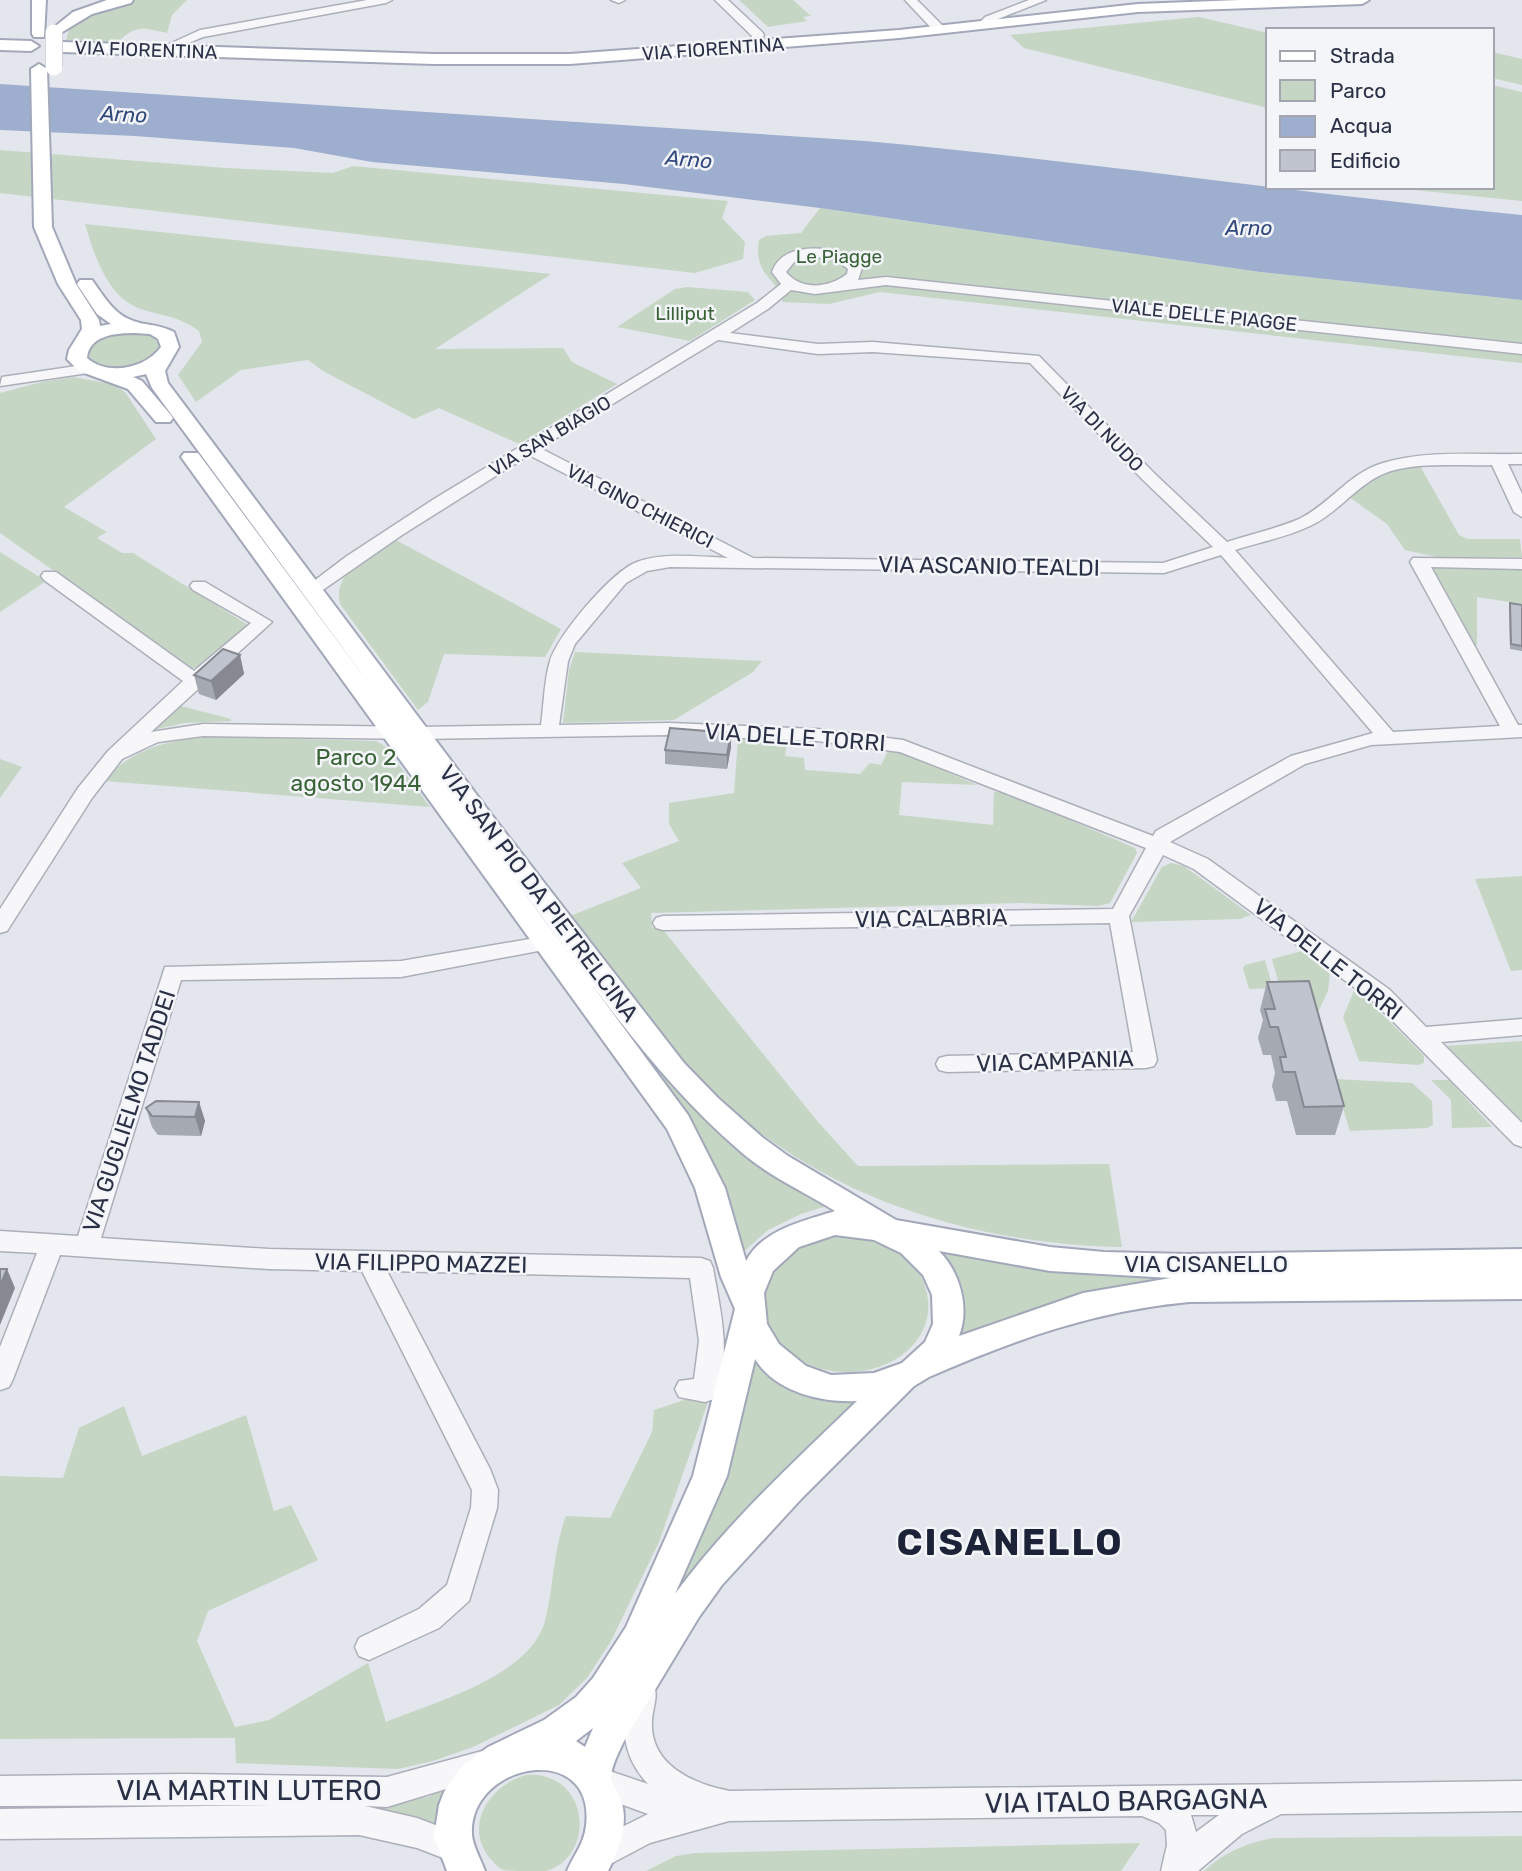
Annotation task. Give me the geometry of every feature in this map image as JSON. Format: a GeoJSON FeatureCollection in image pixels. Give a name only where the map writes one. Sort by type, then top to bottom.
{"type":"FeatureCollection","features":[{"type":"Feature","properties":{"kind":"main road"},"geometry":{"type":"LineString","coordinates":[[46,68],[54,33],[53,0]]}},
{"type":"Feature","properties":{"kind":"main road"},"geometry":{"type":"LineString","coordinates":[[54,33],[82,12],[126,0]]}},
{"type":"Feature","properties":{"kind":"main road","name":"VIA FIORENTINA"},"geometry":{"type":"LineString","coordinates":[[62,47],[523,60],[581,59],[755,41],[780,44],[1138,8],[1362,0]]}},
{"type":"Feature","properties":{"kind":"main road"},"geometry":{"type":"LineString","coordinates":[[37,3],[46,68],[42,217],[95,299],[115,320],[128,327]]}},
{"type":"Feature","properties":{"kind":"main road"},"geometry":{"type":"LineString","coordinates":[[0,45],[30,46]]}},
{"type":"Feature","properties":{"kind":"main road"},"geometry":{"type":"LineString","coordinates":[[57,241],[67,284],[90,320],[91,329],[77,359],[98,371],[134,371],[159,361]]}},
{"type":"Feature","properties":{"kind":"main road"},"geometry":{"type":"LineString","coordinates":[[82,344],[105,331],[128,327]]}},
{"type":"Feature","properties":{"kind":"main road","name":"VIA SAN PIO DA PIETRELCINA"},"geometry":{"type":"LineString","coordinates":[[128,327],[154,329],[167,337],[169,350],[159,361],[155,371],[159,384],[311,590],[547,943],[653,1086],[683,1132],[710,1188],[748,1308]]}},
{"type":"Feature","properties":{"kind":"main road","name":"VIA SAN PIO DA PIETRELCINA"},"geometry":{"type":"LineString","coordinates":[[98,371],[128,380],[147,396],[406,733],[686,1083],[724,1122],[765,1155],[890,1231]]}},
{"type":"Feature","properties":{"kind":"main road"},"geometry":{"type":"LineString","coordinates":[[461,1859],[456,1815],[464,1794],[477,1775],[507,1756],[557,1733],[589,1709],[606,1690],[638,1639],[710,1476],[731,1398],[750,1284],[760,1264],[786,1239],[809,1228],[835,1223],[862,1223],[890,1231],[911,1241],[931,1259],[941,1274],[949,1298],[949,1315],[942,1340],[790,1488],[721,1560],[687,1606],[611,1729],[597,1761],[594,1780]]}},
{"type":"Feature","properties":{"kind":"main road","name":"VIA CISANELLO"},"geometry":{"type":"LineString","coordinates":[[890,1231],[1050,1259],[1104,1264],[1187,1266],[1522,1261]]}},
{"type":"Feature","properties":{"kind":"main road","name":"VIA CISANELLO"},"geometry":{"type":"LineString","coordinates":[[912,1372],[1043,1316],[1157,1292],[1189,1289],[1522,1286]]}},
{"type":"Feature","properties":{"kind":"main road"},"geometry":{"type":"LineString","coordinates":[[748,1308],[752,1328],[761,1346],[775,1362],[804,1380],[851,1390],[874,1388],[912,1372]]}},
{"type":"Feature","properties":{"kind":"main road"},"geometry":{"type":"LineString","coordinates":[[507,1756],[541,1750],[561,1754],[579,1764],[594,1780],[602,1797],[605,1831],[591,1864]]}},
{"type":"Feature","properties":{"kind":"street"},"geometry":{"type":"LineString","coordinates":[[160,51],[184,39],[217,30],[386,0]]}},
{"type":"Feature","properties":{"kind":"street"},"geometry":{"type":"LineString","coordinates":[[721,0],[755,41]]}},
{"type":"Feature","properties":{"kind":"street"},"geometry":{"type":"LineString","coordinates":[[911,0],[939,29]]}},
{"type":"Feature","properties":{"kind":"street"},"geometry":{"type":"LineString","coordinates":[[983,24],[989,19],[1040,0]]}},
{"type":"Feature","properties":{"kind":"street","name":"VIALE DELLE PIAGGE"},"geometry":{"type":"LineString","coordinates":[[886,281],[855,270],[851,263],[835,255],[801,254],[781,265],[780,275],[790,283],[815,289],[886,281],[1522,349]]}},
{"type":"Feature","properties":{"kind":"street"},"geometry":{"type":"LineString","coordinates":[[839,286],[852,279],[855,270]]}},
{"type":"Feature","properties":{"kind":"street","name":"VIA SAN BIAGIO"},"geometry":{"type":"LineString","coordinates":[[311,590],[414,518],[713,335],[780,293],[790,283]]}},
{"type":"Feature","properties":{"kind":"street","name":"VIA DI NUDO"},"geometry":{"type":"LineString","coordinates":[[713,335],[818,349],[873,347],[1034,359],[1143,471],[1224,548],[1387,737]]}},
{"type":"Feature","properties":{"kind":"street"},"geometry":{"type":"LineString","coordinates":[[1,383],[55,363],[82,344]]}},
{"type":"Feature","properties":{"kind":"street"},"geometry":{"type":"LineString","coordinates":[[1,383],[56,372],[98,371]]}},
{"type":"Feature","properties":{"kind":"street","name":"VIA GINO CHIERICI"},"geometry":{"type":"LineString","coordinates":[[530,449],[750,562]]}},
{"type":"Feature","properties":{"kind":"street","name":"VIA ASCANIO TEALDI"},"geometry":{"type":"LineString","coordinates":[[549,732],[562,652],[578,628],[620,579],[642,566],[660,562],[750,562],[1159,568],[1306,522],[1329,507],[1364,477],[1387,467],[1419,462],[1522,459]]}},
{"type":"Feature","properties":{"kind":"street"},"geometry":{"type":"LineString","coordinates":[[1498,460],[1522,512]]}},
{"type":"Feature","properties":{"kind":"street"},"geometry":{"type":"LineString","coordinates":[[1119,916],[1157,845],[1167,833],[1297,760],[1359,741],[1387,737],[1517,731],[1419,562],[1522,564]]}},
{"type":"Feature","properties":{"kind":"street"},"geometry":{"type":"LineString","coordinates":[[50,576],[194,680]]}},
{"type":"Feature","properties":{"kind":"street"},"geometry":{"type":"LineString","coordinates":[[0,926],[85,793],[115,755],[194,680],[263,622],[199,586]]}},
{"type":"Feature","properties":{"kind":"street","name":"VIA DELLE TORRI"},"geometry":{"type":"LineString","coordinates":[[115,755],[154,737],[191,731],[406,733],[737,730],[897,744],[1191,858],[1375,990],[1522,1138]]}},
{"type":"Feature","properties":{"kind":"street","name":"VIA CALABRIA"},"geometry":{"type":"LineString","coordinates":[[663,923],[1119,916]]}},
{"type":"Feature","properties":{"kind":"street","name":"VIA CAMPANIA"},"geometry":{"type":"LineString","coordinates":[[947,1064],[1146,1060],[1119,916]]}},
{"type":"Feature","properties":{"kind":"street","name":"VIA GUGLIELMO TADDEI"},"geometry":{"type":"LineString","coordinates":[[86,1248],[146,1050],[173,972],[401,969],[547,943]]}},
{"type":"Feature","properties":{"kind":"street"},"geometry":{"type":"LineString","coordinates":[[1422,1035],[1522,1027]]}},
{"type":"Feature","properties":{"kind":"street","name":"VIA FILIPPO MAZZEI"},"geometry":{"type":"LineString","coordinates":[[0,1241],[370,1263],[701,1268],[712,1341],[705,1391],[688,1390]]}},
{"type":"Feature","properties":{"kind":"street"},"geometry":{"type":"LineString","coordinates":[[0,1379],[52,1245]]}},
{"type":"Feature","properties":{"kind":"street"},"geometry":{"type":"LineString","coordinates":[[369,1647],[430,1618],[451,1603],[459,1592],[485,1498],[481,1477],[370,1263]]}},
{"type":"Feature","properties":{"kind":"street","name":"VIA ITALO BARGAGNA"},"geometry":{"type":"LineString","coordinates":[[647,1673],[637,1724],[641,1748],[656,1771],[671,1784],[719,1804]]}},
{"type":"Feature","properties":{"kind":"street","name":"VIA MARTIN LUTERO"},"geometry":{"type":"LineString","coordinates":[[0,1791],[196,1789],[387,1792],[507,1756]]}},
{"type":"Feature","properties":{"kind":"street","name":"VIA ITALO BARGAGNA"},"geometry":{"type":"LineString","coordinates":[[594,1780],[644,1799],[719,1804],[1522,1796]]}},
{"type":"Feature","properties":{"kind":"street"},"geometry":{"type":"LineString","coordinates":[[1175,1871],[1230,1824],[1245,1814],[1283,1799]]}},
{"type":"Feature","properties":{"kind":"street"},"geometry":{"type":"LineString","coordinates":[[1124,1801],[1158,1806],[1180,1824],[1184,1840],[1175,1871]]}},
{"type":"Feature","properties":{"kind":"street","name":"VIA ITALO BARGAGNA"},"geometry":{"type":"LineString","coordinates":[[591,1864],[645,1830],[719,1804]]}},
{"type":"Feature","properties":{"kind":"street","name":"VIA MARTIN LUTERO"},"geometry":{"type":"LineString","coordinates":[[0,1824],[223,1819],[359,1821],[403,1829],[461,1859]]}},
{"type":"Feature","properties":{"kind":"green space"},"geometry":{"type":"Polygon","coordinates":[[[136,0],[187,0],[172,15],[167,33],[135,30],[117,43],[66,40],[70,26],[101,8],[136,0]]]}},
{"type":"Feature","properties":{"kind":"green space"},"geometry":{"type":"Polygon","coordinates":[[[739,0],[793,0],[811,16],[803,17],[807,21],[768,27],[739,0]]]}},
{"type":"Feature","properties":{"kind":"green space"},"geometry":{"type":"Polygon","coordinates":[[[1199,17],[1266,33],[1266,108],[1024,48],[1010,35],[1199,17]]]}},
{"type":"Feature","properties":{"kind":"green space"},"geometry":{"type":"Polygon","coordinates":[[[1494,52],[1522,59],[1522,85],[1494,78],[1494,52]]]}},
{"type":"Feature","properties":{"kind":"green space"},"geometry":{"type":"Polygon","coordinates":[[[1494,85],[1522,92],[1522,201],[1405,189],[1494,189],[1494,85]]]}},
{"type":"Feature","properties":{"kind":"green space"},"geometry":{"type":"Polygon","coordinates":[[[0,150],[226,168],[333,173],[353,166],[728,201],[722,218],[745,242],[743,259],[695,273],[0,193],[0,150]]]}},
{"type":"Feature","properties":{"kind":"green space","name":"Le Piagge"},"geometry":{"type":"Polygon","coordinates":[[[820,208],[1260,272],[1522,300],[1522,363],[880,292],[829,304],[783,302],[759,261],[759,240],[766,236],[801,233],[820,208]]]}},
{"type":"Feature","properties":{"kind":"green space"},"geometry":{"type":"Polygon","coordinates":[[[85,224],[551,274],[435,349],[563,348],[572,362],[617,384],[519,444],[439,408],[414,419],[323,371],[308,360],[241,370],[196,402],[178,375],[202,342],[199,331],[178,320],[132,305],[121,297],[105,276],[85,224]]]}},
{"type":"Feature","properties":{"kind":"green space","name":"Lilliput"},"geometry":{"type":"Polygon","coordinates":[[[687,287],[748,292],[755,300],[690,341],[617,327],[675,289],[687,287]]]}},
{"type":"Feature","properties":{"kind":"green space"},"geometry":{"type":"Polygon","coordinates":[[[130,332],[147,335],[157,342],[159,346],[147,361],[126,368],[115,368],[104,367],[87,358],[87,350],[97,340],[130,332]]]}},
{"type":"Feature","properties":{"kind":"green space"},"geometry":{"type":"Polygon","coordinates":[[[73,377],[112,384],[125,392],[156,439],[64,507],[107,532],[97,538],[122,553],[133,553],[248,625],[198,667],[192,668],[0,533],[0,393],[73,377]]]}},
{"type":"Feature","properties":{"kind":"green space"},"geometry":{"type":"Polygon","coordinates":[[[1420,466],[1459,535],[1467,539],[1520,539],[1522,557],[1437,557],[1405,550],[1387,524],[1349,497],[1382,475],[1420,466]]]}},
{"type":"Feature","properties":{"kind":"green space"},"geometry":{"type":"Polygon","coordinates":[[[392,538],[561,629],[545,657],[444,654],[428,702],[418,710],[340,604],[339,593],[347,573],[364,557],[392,538]]]}},
{"type":"Feature","properties":{"kind":"green space"},"geometry":{"type":"Polygon","coordinates":[[[0,552],[46,581],[0,612],[0,552]]]}},
{"type":"Feature","properties":{"kind":"green space"},"geometry":{"type":"Polygon","coordinates":[[[1522,567],[1522,604],[1477,597],[1477,645],[1472,645],[1431,568],[1522,567]]]}},
{"type":"Feature","properties":{"kind":"green space"},"geometry":{"type":"Polygon","coordinates":[[[575,652],[762,661],[753,672],[674,720],[563,723],[569,670],[575,652]]]}},
{"type":"Feature","properties":{"kind":"green space"},"geometry":{"type":"Polygon","coordinates":[[[181,706],[231,721],[185,723],[152,730],[172,709],[181,706]]]}},
{"type":"Feature","properties":{"kind":"green space","name":"Parco 2 agosto 1944"},"geometry":{"type":"Polygon","coordinates":[[[222,737],[376,741],[385,746],[430,807],[104,781],[129,759],[157,746],[189,739],[222,737]]]}},
{"type":"Feature","properties":{"kind":"green space"},"geometry":{"type":"Polygon","coordinates":[[[738,739],[787,742],[785,756],[804,758],[805,770],[860,774],[870,763],[881,765],[889,749],[977,785],[902,782],[899,815],[993,825],[994,792],[1005,792],[1135,848],[1137,853],[1110,903],[1098,906],[1020,903],[651,913],[652,927],[664,931],[818,1122],[858,1166],[1109,1164],[1122,1247],[1065,1244],[954,1224],[900,1208],[849,1186],[799,1159],[753,1127],[709,1090],[640,1008],[570,916],[641,888],[622,863],[679,841],[669,824],[669,803],[734,793],[738,739]]]}},
{"type":"Feature","properties":{"kind":"green space"},"geometry":{"type":"Polygon","coordinates":[[[416,752],[659,1066],[827,1206],[801,1214],[768,1230],[742,1253],[718,1181],[416,752]]]}},
{"type":"Feature","properties":{"kind":"green space"},"geometry":{"type":"Polygon","coordinates":[[[0,759],[22,767],[0,798],[0,759]]]}},
{"type":"Feature","properties":{"kind":"green space"},"geometry":{"type":"Polygon","coordinates":[[[1171,863],[1184,866],[1251,915],[1240,919],[1131,922],[1162,867],[1171,863]]]}},
{"type":"Feature","properties":{"kind":"green space"},"geometry":{"type":"Polygon","coordinates":[[[1522,876],[1522,970],[1511,971],[1475,879],[1522,876]]]}},
{"type":"Feature","properties":{"kind":"green space"},"geometry":{"type":"Polygon","coordinates":[[[1302,951],[1330,973],[1328,991],[1317,1014],[1280,988],[1272,959],[1302,951]]]}},
{"type":"Feature","properties":{"kind":"green space"},"geometry":{"type":"Polygon","coordinates":[[[1265,960],[1273,988],[1249,989],[1243,968],[1245,965],[1265,960]]]}},
{"type":"Feature","properties":{"kind":"green space"},"geometry":{"type":"Polygon","coordinates":[[[1354,991],[1363,995],[1424,1056],[1424,1063],[1418,1065],[1359,1061],[1343,1017],[1354,991]]]}},
{"type":"Feature","properties":{"kind":"green space"},"geometry":{"type":"Polygon","coordinates":[[[1522,1041],[1522,1123],[1446,1046],[1522,1041]]]}},
{"type":"Feature","properties":{"kind":"green space"},"geometry":{"type":"Polygon","coordinates":[[[1334,1079],[1412,1083],[1432,1101],[1433,1125],[1427,1128],[1350,1131],[1334,1079]]]}},
{"type":"Feature","properties":{"kind":"green space"},"geometry":{"type":"Polygon","coordinates":[[[1431,1080],[1449,1080],[1492,1127],[1452,1128],[1451,1100],[1431,1080]]]}},
{"type":"Feature","properties":{"kind":"green space"},"geometry":{"type":"Polygon","coordinates":[[[842,1235],[883,1245],[906,1258],[923,1280],[927,1294],[925,1326],[913,1345],[894,1360],[864,1371],[848,1372],[814,1367],[788,1352],[772,1331],[765,1307],[768,1283],[782,1261],[806,1244],[842,1235]]]}},
{"type":"Feature","properties":{"kind":"green space"},"geometry":{"type":"Polygon","coordinates":[[[947,1251],[1177,1275],[1178,1281],[1065,1301],[1020,1314],[967,1336],[959,1336],[957,1278],[946,1257],[947,1251]]]}},
{"type":"Feature","properties":{"kind":"green space"},"geometry":{"type":"Polygon","coordinates":[[[754,1360],[763,1372],[787,1388],[815,1397],[859,1403],[665,1619],[754,1360]]]}},
{"type":"Feature","properties":{"kind":"green space"},"geometry":{"type":"Polygon","coordinates":[[[687,1399],[708,1402],[659,1542],[611,1641],[587,1678],[559,1705],[473,1747],[433,1761],[398,1769],[236,1763],[235,1738],[0,1739],[0,1476],[63,1478],[79,1428],[124,1406],[142,1456],[246,1415],[274,1511],[291,1505],[318,1560],[208,1611],[197,1641],[235,1727],[269,1720],[368,1663],[386,1722],[478,1685],[521,1658],[536,1641],[545,1621],[558,1542],[566,1516],[610,1518],[652,1432],[654,1410],[687,1399]]]}},
{"type":"Feature","properties":{"kind":"green space"},"geometry":{"type":"Polygon","coordinates":[[[526,1775],[548,1777],[564,1786],[574,1800],[579,1816],[579,1833],[573,1850],[562,1863],[546,1871],[504,1870],[491,1860],[481,1843],[479,1831],[485,1806],[502,1787],[526,1775]]]}},
{"type":"Feature","properties":{"kind":"green space"},"geometry":{"type":"Polygon","coordinates":[[[448,1787],[437,1812],[435,1825],[423,1819],[377,1809],[378,1804],[428,1797],[448,1787]]]}},
{"type":"Feature","properties":{"kind":"green space"},"geometry":{"type":"Polygon","coordinates":[[[1522,1836],[1522,1871],[1204,1871],[1236,1849],[1273,1838],[1522,1836]]]}},
{"type":"Feature","properties":{"kind":"green space"},"geometry":{"type":"Polygon","coordinates":[[[1140,1843],[1121,1871],[646,1871],[676,1856],[695,1853],[1140,1843]]]}},
{"type":"Feature","properties":{"kind":"water","name":"Arno"},"geometry":{"type":"Polygon","coordinates":[[[0,84],[865,141],[1030,158],[1266,186],[1266,189],[1290,189],[1522,215],[1522,300],[1260,272],[820,208],[624,184],[372,162],[294,148],[135,136],[0,130],[0,84]]]}},
{"type":"Feature","properties":{"kind":"building"},"geometry":{"type":"Polygon","coordinates":[[[1510,603],[1522,605],[1522,646],[1511,644],[1510,603]]]}},
{"type":"Feature","properties":{"kind":"building"},"geometry":{"type":"Polygon","coordinates":[[[223,649],[240,655],[211,681],[194,675],[223,649]]]}},
{"type":"Feature","properties":{"kind":"building"},"geometry":{"type":"Polygon","coordinates":[[[670,728],[731,733],[727,755],[665,750],[670,728]]]}},
{"type":"Feature","properties":{"kind":"building"},"geometry":{"type":"Polygon","coordinates":[[[1309,981],[1344,1106],[1304,1107],[1295,1072],[1283,1072],[1280,1057],[1286,1057],[1278,1027],[1270,1027],[1265,1009],[1275,1009],[1267,982],[1309,981]]]}},
{"type":"Feature","properties":{"kind":"building"},"geometry":{"type":"Polygon","coordinates":[[[156,1101],[199,1102],[195,1117],[152,1116],[146,1108],[156,1101]]]}},
{"type":"Feature","properties":{"kind":"building"},"geometry":{"type":"Polygon","coordinates":[[[0,1269],[7,1269],[0,1286],[0,1269]]]}},
{"type":"Feature","properties":{"kind":"district","name":"CISANELLO"},"geometry":{"type":"Point","coordinates":[1010,1542]}}]}
